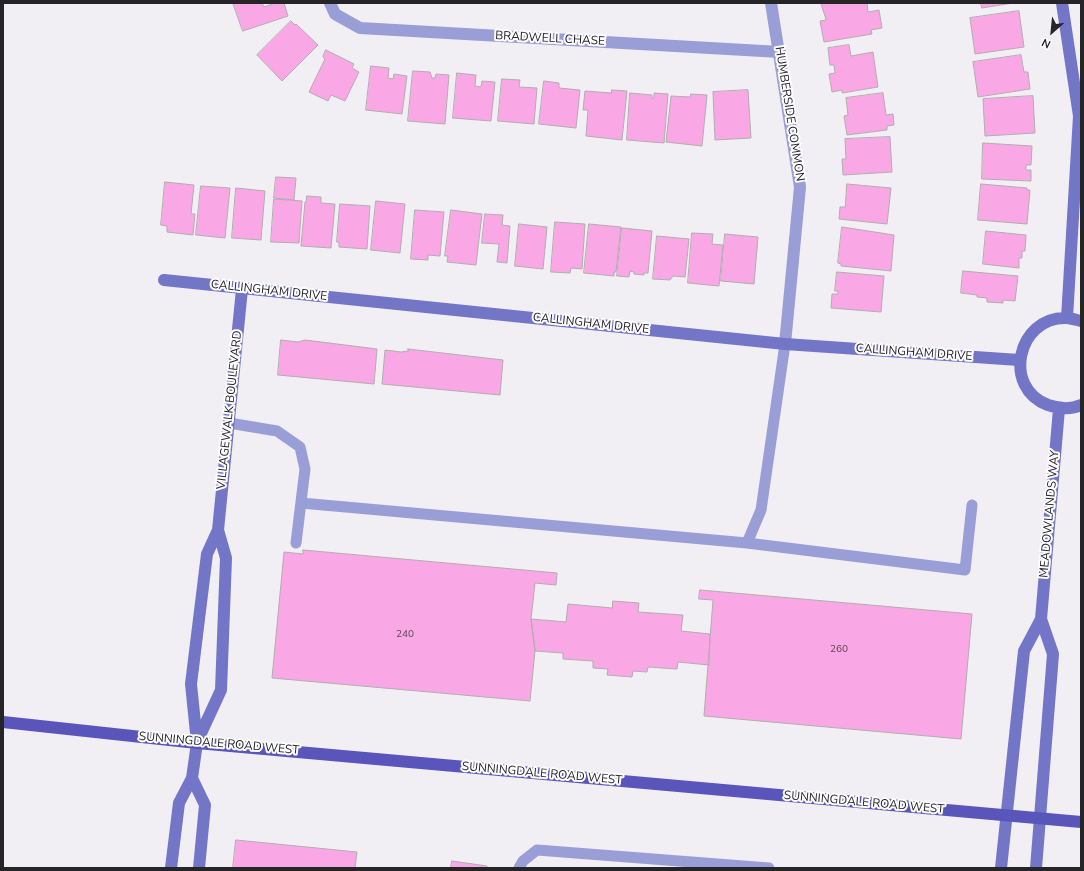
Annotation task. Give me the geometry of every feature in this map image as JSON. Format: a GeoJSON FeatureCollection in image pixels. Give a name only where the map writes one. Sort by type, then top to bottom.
{"type":"FeatureCollection","features":[{"type":"Feature","properties":{"kind":"main road","name":"SUNNINGDALE ROAD WEST"},"geometry":{"type":"LineString","coordinates":[[3,722],[197,743],[1081,822]]}},
{"type":"Feature","properties":{"kind":"street","name":"BRADWELL CHASE"},"geometry":{"type":"LineString","coordinates":[[330,3],[336,14],[360,28],[780,52]]}},
{"type":"Feature","properties":{"kind":"street","name":"HUMBERSIDE COMMON"},"geometry":{"type":"LineString","coordinates":[[771,3],[780,52],[800,187],[785,344]]}},
{"type":"Feature","properties":{"kind":"street"},"geometry":{"type":"LineString","coordinates":[[1062,3],[1079,116],[1066,318]]}},
{"type":"Feature","properties":{"kind":"street","name":"CALLINGHAM DRIVE"},"geometry":{"type":"LineString","coordinates":[[164,280],[785,344],[1019,360]]}},
{"type":"Feature","properties":{"kind":"street","name":"VILLAGEWALK BOULEVARD"},"geometry":{"type":"LineString","coordinates":[[171,868],[179,803],[192,778],[197,743],[191,684],[207,554],[218,530],[242,288]]}},
{"type":"Feature","properties":{"kind":"street"},"geometry":{"type":"LineString","coordinates":[[1081,321],[1066,318],[1049,320],[1035,329],[1024,343],[1019,360],[1022,377],[1030,392],[1043,403],[1059,408],[1074,408],[1081,405]]}},
{"type":"Feature","properties":{"kind":"street","name":"MEADOWLANDS WAY"},"geometry":{"type":"LineString","coordinates":[[1001,868],[1024,651],[1040,619],[1059,408]]}},
{"type":"Feature","properties":{"kind":"street","name":"VILLAGEWALK BOULEVARD"},"geometry":{"type":"LineString","coordinates":[[197,743],[221,690],[226,558],[218,530]]}},
{"type":"Feature","properties":{"kind":"street","name":"MEADOWLANDS WAY"},"geometry":{"type":"LineString","coordinates":[[1036,868],[1053,654],[1040,619]]}},
{"type":"Feature","properties":{"kind":"street"},"geometry":{"type":"LineString","coordinates":[[192,778],[206,805],[199,868]]}},
{"type":"Feature","properties":{"kind":"lane"},"geometry":{"type":"LineString","coordinates":[[747,543],[761,510],[785,344]]}},
{"type":"Feature","properties":{"kind":"lane"},"geometry":{"type":"LineString","coordinates":[[228,423],[277,431],[300,447],[305,469],[296,543]]}},
{"type":"Feature","properties":{"kind":"lane"},"geometry":{"type":"LineString","coordinates":[[301,502],[747,543],[965,570],[972,505]]}},
{"type":"Feature","properties":{"kind":"lane"},"geometry":{"type":"LineString","coordinates":[[519,868],[523,861],[537,850],[706,865],[769,868]]}},
{"type":"Feature","properties":{"kind":"building"},"geometry":{"type":"Polygon","coordinates":[[[233,3],[262,3],[264,7],[275,3],[284,3],[288,16],[243,31],[233,3]]]}},
{"type":"Feature","properties":{"kind":"building"},"geometry":{"type":"Polygon","coordinates":[[[821,3],[867,3],[868,12],[879,10],[882,28],[871,30],[872,34],[824,42],[820,21],[826,20],[821,3]]]}},
{"type":"Feature","properties":{"kind":"building"},"geometry":{"type":"Polygon","coordinates":[[[981,3],[1013,3],[982,8],[981,3]]]}},
{"type":"Feature","properties":{"kind":"building"},"geometry":{"type":"Polygon","coordinates":[[[1019,11],[1024,47],[975,54],[970,18],[1019,11]]]}},
{"type":"Feature","properties":{"kind":"building"},"geometry":{"type":"Polygon","coordinates":[[[291,21],[318,45],[282,81],[257,55],[291,21]]]}},
{"type":"Feature","properties":{"kind":"building"},"geometry":{"type":"Polygon","coordinates":[[[849,45],[851,56],[873,52],[878,87],[842,93],[842,90],[832,92],[829,74],[835,73],[834,65],[830,65],[828,48],[849,45]]]}},
{"type":"Feature","properties":{"kind":"building"},"geometry":{"type":"Polygon","coordinates":[[[326,50],[354,64],[352,68],[359,72],[345,101],[331,95],[328,101],[309,92],[325,59],[323,57],[326,50]]]}},
{"type":"Feature","properties":{"kind":"building"},"geometry":{"type":"Polygon","coordinates":[[[1021,55],[1024,72],[1028,72],[1030,89],[978,97],[973,62],[1021,55]]]}},
{"type":"Feature","properties":{"kind":"building"},"geometry":{"type":"Polygon","coordinates":[[[371,66],[389,68],[388,78],[393,79],[394,74],[407,76],[402,114],[366,110],[371,66]]]}},
{"type":"Feature","properties":{"kind":"building"},"geometry":{"type":"Polygon","coordinates":[[[413,71],[430,72],[432,78],[435,78],[436,74],[449,75],[445,124],[408,121],[413,71]]]}},
{"type":"Feature","properties":{"kind":"building"},"geometry":{"type":"Polygon","coordinates":[[[457,73],[476,75],[475,86],[481,87],[482,81],[495,82],[491,121],[453,118],[457,73]]]}},
{"type":"Feature","properties":{"kind":"building"},"geometry":{"type":"Polygon","coordinates":[[[502,79],[520,80],[519,87],[537,88],[534,124],[498,121],[502,79]]]}},
{"type":"Feature","properties":{"kind":"building"},"geometry":{"type":"Polygon","coordinates":[[[544,81],[559,83],[559,88],[580,90],[576,128],[539,124],[544,81]]]}},
{"type":"Feature","properties":{"kind":"building"},"geometry":{"type":"Polygon","coordinates":[[[612,90],[627,91],[622,140],[586,136],[588,110],[583,110],[585,91],[611,93],[612,90]]]}},
{"type":"Feature","properties":{"kind":"building"},"geometry":{"type":"Polygon","coordinates":[[[748,90],[751,138],[715,140],[713,92],[748,90]]]}},
{"type":"Feature","properties":{"kind":"building"},"geometry":{"type":"Polygon","coordinates":[[[630,93],[652,95],[652,98],[654,98],[654,93],[668,94],[664,143],[627,140],[630,93]]]}},
{"type":"Feature","properties":{"kind":"building"},"geometry":{"type":"Polygon","coordinates":[[[883,93],[886,115],[893,114],[894,125],[887,126],[887,130],[847,135],[844,116],[848,115],[846,98],[883,93]]]}},
{"type":"Feature","properties":{"kind":"building"},"geometry":{"type":"Polygon","coordinates":[[[691,94],[707,95],[702,146],[666,142],[671,96],[690,97],[691,94]]]}},
{"type":"Feature","properties":{"kind":"building"},"geometry":{"type":"Polygon","coordinates":[[[1033,96],[1035,133],[985,136],[983,99],[1033,96]]]}},
{"type":"Feature","properties":{"kind":"building"},"geometry":{"type":"Polygon","coordinates":[[[890,137],[892,172],[843,175],[842,159],[846,159],[845,139],[890,137]]]}},
{"type":"Feature","properties":{"kind":"building"},"geometry":{"type":"Polygon","coordinates":[[[983,143],[1032,146],[1031,165],[1026,165],[1026,170],[1031,170],[1031,181],[982,179],[983,143]]]}},
{"type":"Feature","properties":{"kind":"building"},"geometry":{"type":"Polygon","coordinates":[[[276,177],[296,178],[294,200],[274,198],[276,177]]]}},
{"type":"Feature","properties":{"kind":"building"},"geometry":{"type":"Polygon","coordinates":[[[165,182],[194,185],[191,214],[195,214],[193,235],[167,232],[167,226],[161,225],[165,182]]]}},
{"type":"Feature","properties":{"kind":"building"},"geometry":{"type":"Polygon","coordinates":[[[847,184],[891,188],[887,224],[839,219],[840,207],[845,207],[847,184]]]}},
{"type":"Feature","properties":{"kind":"building"},"geometry":{"type":"Polygon","coordinates":[[[981,184],[1027,188],[1027,190],[1030,190],[1027,224],[978,220],[981,184]]]}},
{"type":"Feature","properties":{"kind":"building"},"geometry":{"type":"Polygon","coordinates":[[[201,186],[230,188],[225,238],[196,235],[201,186]]]}},
{"type":"Feature","properties":{"kind":"building"},"geometry":{"type":"Polygon","coordinates":[[[236,188],[265,191],[261,240],[232,238],[236,188]]]}},
{"type":"Feature","properties":{"kind":"building"},"geometry":{"type":"Polygon","coordinates":[[[307,196],[321,197],[321,203],[335,204],[331,248],[301,246],[305,202],[307,196]]]}},
{"type":"Feature","properties":{"kind":"building"},"geometry":{"type":"Polygon","coordinates":[[[274,199],[302,201],[299,243],[271,242],[274,199]]]}},
{"type":"Feature","properties":{"kind":"building"},"geometry":{"type":"Polygon","coordinates":[[[376,201],[405,204],[400,253],[371,250],[376,201]]]}},
{"type":"Feature","properties":{"kind":"building"},"geometry":{"type":"Polygon","coordinates":[[[340,204],[370,206],[367,249],[339,247],[339,242],[337,242],[340,204]]]}},
{"type":"Feature","properties":{"kind":"building"},"geometry":{"type":"Polygon","coordinates":[[[415,210],[444,212],[440,256],[428,255],[428,260],[411,259],[415,210]]]}},
{"type":"Feature","properties":{"kind":"building"},"geometry":{"type":"Polygon","coordinates":[[[451,210],[482,214],[476,265],[447,262],[448,256],[445,256],[451,210]]]}},
{"type":"Feature","properties":{"kind":"building"},"geometry":{"type":"Polygon","coordinates":[[[485,214],[503,215],[502,225],[510,226],[507,263],[497,262],[499,244],[482,243],[485,214]]]}},
{"type":"Feature","properties":{"kind":"building"},"geometry":{"type":"Polygon","coordinates":[[[555,222],[585,224],[582,269],[571,268],[570,273],[551,272],[555,222]]]}},
{"type":"Feature","properties":{"kind":"building"},"geometry":{"type":"Polygon","coordinates":[[[519,224],[547,227],[543,269],[515,266],[519,224]]]}},
{"type":"Feature","properties":{"kind":"building"},"geometry":{"type":"Polygon","coordinates":[[[589,224],[621,227],[616,272],[614,272],[614,276],[584,273],[589,224]]]}},
{"type":"Feature","properties":{"kind":"building"},"geometry":{"type":"Polygon","coordinates":[[[842,227],[894,235],[891,271],[841,266],[841,264],[838,263],[842,227]]]}},
{"type":"Feature","properties":{"kind":"building"},"geometry":{"type":"Polygon","coordinates":[[[622,228],[652,231],[648,273],[644,273],[644,275],[634,274],[634,272],[630,271],[629,277],[617,276],[622,228]]]}},
{"type":"Feature","properties":{"kind":"building"},"geometry":{"type":"Polygon","coordinates":[[[986,231],[1026,235],[1025,251],[1022,251],[1022,258],[1019,258],[1019,268],[983,264],[986,231]]]}},
{"type":"Feature","properties":{"kind":"building"},"geometry":{"type":"Polygon","coordinates":[[[692,233],[713,234],[712,244],[723,245],[719,286],[688,283],[692,233]]]}},
{"type":"Feature","properties":{"kind":"building"},"geometry":{"type":"Polygon","coordinates":[[[725,234],[758,237],[754,284],[721,281],[725,234]]]}},
{"type":"Feature","properties":{"kind":"building"},"geometry":{"type":"Polygon","coordinates":[[[657,236],[689,239],[685,277],[673,276],[670,280],[653,279],[657,236]]]}},
{"type":"Feature","properties":{"kind":"building"},"geometry":{"type":"Polygon","coordinates":[[[963,271],[1018,276],[1015,301],[1003,300],[1003,303],[987,302],[987,298],[961,293],[963,271]]]}},
{"type":"Feature","properties":{"kind":"building"},"geometry":{"type":"Polygon","coordinates":[[[837,272],[884,276],[881,312],[831,308],[832,294],[838,294],[838,291],[835,291],[837,272]]]}},
{"type":"Feature","properties":{"kind":"building"},"geometry":{"type":"Polygon","coordinates":[[[281,340],[298,342],[305,340],[377,349],[374,384],[278,375],[281,340]]]}},
{"type":"Feature","properties":{"kind":"building"},"geometry":{"type":"Polygon","coordinates":[[[408,349],[503,360],[500,395],[382,384],[385,350],[401,352],[408,351],[408,349]]]}},
{"type":"Feature","properties":{"kind":"building"},"geometry":{"type":"Polygon","coordinates":[[[303,550],[557,573],[556,585],[535,583],[531,619],[535,651],[530,701],[272,678],[284,552],[303,554],[303,550]]]}},
{"type":"Feature","properties":{"kind":"building"},"geometry":{"type":"Polygon","coordinates":[[[700,590],[972,614],[961,739],[704,716],[713,600],[699,599],[700,590]]]}},
{"type":"Feature","properties":{"kind":"building"},"geometry":{"type":"Polygon","coordinates":[[[613,601],[639,603],[638,612],[683,615],[681,631],[710,634],[709,665],[678,662],[677,669],[648,667],[647,672],[633,671],[632,677],[607,675],[608,669],[593,668],[593,661],[563,659],[563,653],[535,651],[531,619],[566,622],[568,604],[612,608],[613,601]]]}},
{"type":"Feature","properties":{"kind":"building"},"geometry":{"type":"Polygon","coordinates":[[[236,840],[357,852],[355,868],[233,868],[236,840]]]}},
{"type":"Feature","properties":{"kind":"building"},"geometry":{"type":"Polygon","coordinates":[[[452,861],[487,866],[487,868],[451,868],[452,861]]]}}]}
